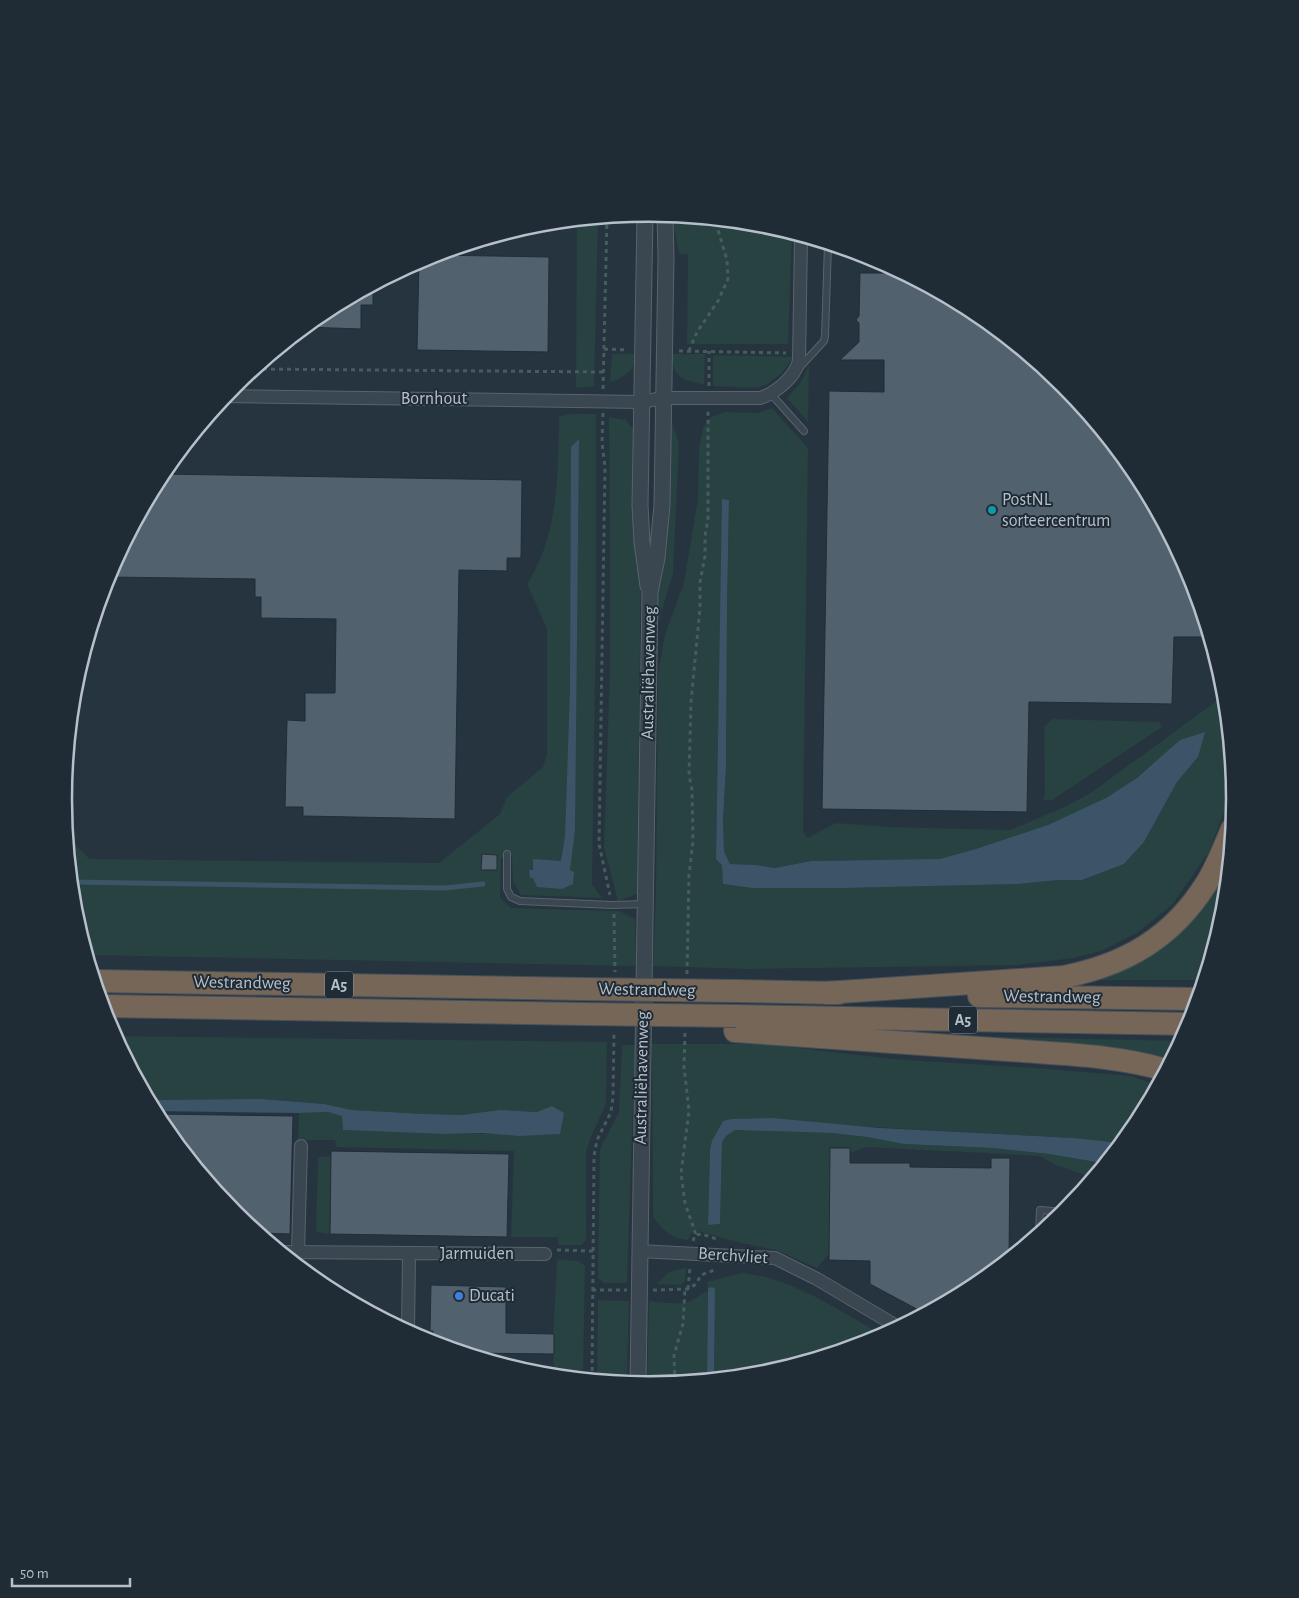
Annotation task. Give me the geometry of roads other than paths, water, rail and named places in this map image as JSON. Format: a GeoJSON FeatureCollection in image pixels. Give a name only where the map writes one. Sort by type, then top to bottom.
{"type":"FeatureCollection","features":[{"type":"Feature","properties":{"kind":"highway","name":"A5"},"geometry":{"type":"LineString","coordinates":[[825,993],[1063,977],[1090,972],[1142,950],[1166,932],[1190,907],[1207,883],[1224,846]]}},
{"type":"Feature","properties":{"kind":"highway","name":"Westrandweg"},"geometry":{"type":"LineString","coordinates":[[102,981],[1191,999]]}},
{"type":"Feature","properties":{"kind":"highway","name":"Westrandweg"},"geometry":{"type":"LineString","coordinates":[[111,1006],[583,1014],[735,1024],[1181,1024]]}},
{"type":"Feature","properties":{"kind":"highway","name":"A5"},"geometry":{"type":"LineString","coordinates":[[735,1024],[935,1044],[1106,1058],[1160,1068]]}},
{"type":"Feature","properties":{"kind":"street","name":"Australiëhavenweg"},"geometry":{"type":"LineString","coordinates":[[645,222],[641,402],[642,542],[645,573],[650,592]]}},
{"type":"Feature","properties":{"kind":"street","name":"Australiëhavenweg"},"geometry":{"type":"LineString","coordinates":[[638,1376],[650,592],[660,538],[662,505],[665,222]]}},
{"type":"Feature","properties":{"kind":"street"},"geometry":{"type":"LineString","coordinates":[[663,398],[755,399],[771,394],[796,371],[800,353],[801,243]]}},
{"type":"Feature","properties":{"kind":"street","name":"Bornhout"},"geometry":{"type":"LineString","coordinates":[[236,396],[641,402],[663,398]]}},
{"type":"Feature","properties":{"kind":"street"},"geometry":{"type":"LineString","coordinates":[[298,1252],[301,1146]]}},
{"type":"Feature","properties":{"kind":"street","name":"Berchvliet"},"geometry":{"type":"LineString","coordinates":[[640,1251],[775,1258],[817,1279],[891,1323]]}},
{"type":"Feature","properties":{"kind":"street","name":"Jarmuiden"},"geometry":{"type":"LineString","coordinates":[[292,1252],[545,1254]]}},
{"type":"Feature","properties":{"kind":"street"},"geometry":{"type":"LineString","coordinates":[[408,1322],[409,1254]]}},
{"type":"Feature","properties":{"kind":"lane"},"geometry":{"type":"LineString","coordinates":[[796,371],[824,341],[826,330],[828,251]]}},
{"type":"Feature","properties":{"kind":"lane"},"geometry":{"type":"LineString","coordinates":[[771,394],[804,431]]}},
{"type":"Feature","properties":{"kind":"lane"},"geometry":{"type":"LineString","coordinates":[[507,854],[507,889],[511,897],[520,901],[612,905],[646,904]]}},
{"type":"Feature","properties":{"kind":"lane"},"geometry":{"type":"LineString","coordinates":[[1039,1224],[1040,1210],[1054,1211]]}},
{"type":"Feature","properties":{"kind":"water"},"geometry":{"type":"Polygon","coordinates":[[[579,439],[575,830],[570,870],[574,872],[573,884],[562,889],[537,887],[533,878],[530,878],[529,870],[533,870],[533,859],[561,861],[565,837],[570,689],[571,447],[579,439]]]}},
{"type":"Feature","properties":{"kind":"water"},"geometry":{"type":"Polygon","coordinates":[[[722,499],[729,500],[726,768],[723,819],[724,851],[730,864],[775,868],[811,861],[940,859],[976,849],[1048,825],[1106,798],[1137,778],[1180,740],[1205,732],[1198,757],[1177,782],[1144,842],[1124,864],[1082,880],[1018,884],[844,888],[752,888],[723,884],[722,865],[716,859],[722,499]]]}},
{"type":"Feature","properties":{"kind":"water"},"geometry":{"type":"Polygon","coordinates":[[[261,1099],[324,1104],[352,1110],[462,1115],[499,1110],[537,1112],[552,1106],[564,1113],[560,1134],[519,1136],[482,1133],[445,1134],[343,1130],[342,1116],[328,1112],[164,1111],[157,1100],[261,1099]]]}},
{"type":"Feature","properties":{"kind":"water"},"geometry":{"type":"Polygon","coordinates":[[[772,1118],[880,1128],[1074,1138],[1113,1142],[1097,1162],[1049,1154],[993,1148],[904,1144],[832,1133],[735,1130],[726,1136],[722,1142],[720,1224],[708,1225],[710,1149],[712,1141],[723,1121],[772,1118]]]}},
{"type":"Feature","properties":{"kind":"water"},"geometry":{"type":"Polygon","coordinates":[[[712,1287],[715,1289],[714,1372],[707,1373],[708,1288],[712,1287]]]}},
{"type":"Feature","properties":{"kind":"waterway"},"geometry":{"type":"LineString","coordinates":[[78,882],[445,888],[483,884]]}},
{"type":"Feature","properties":{"kind":"place","name":"PostNL sorteercentrum"},"geometry":{"type":"Point","coordinates":[992,510]}},
{"type":"Feature","properties":{"kind":"place","name":"Ducati"},"geometry":{"type":"Point","coordinates":[459,1296]}}]}
